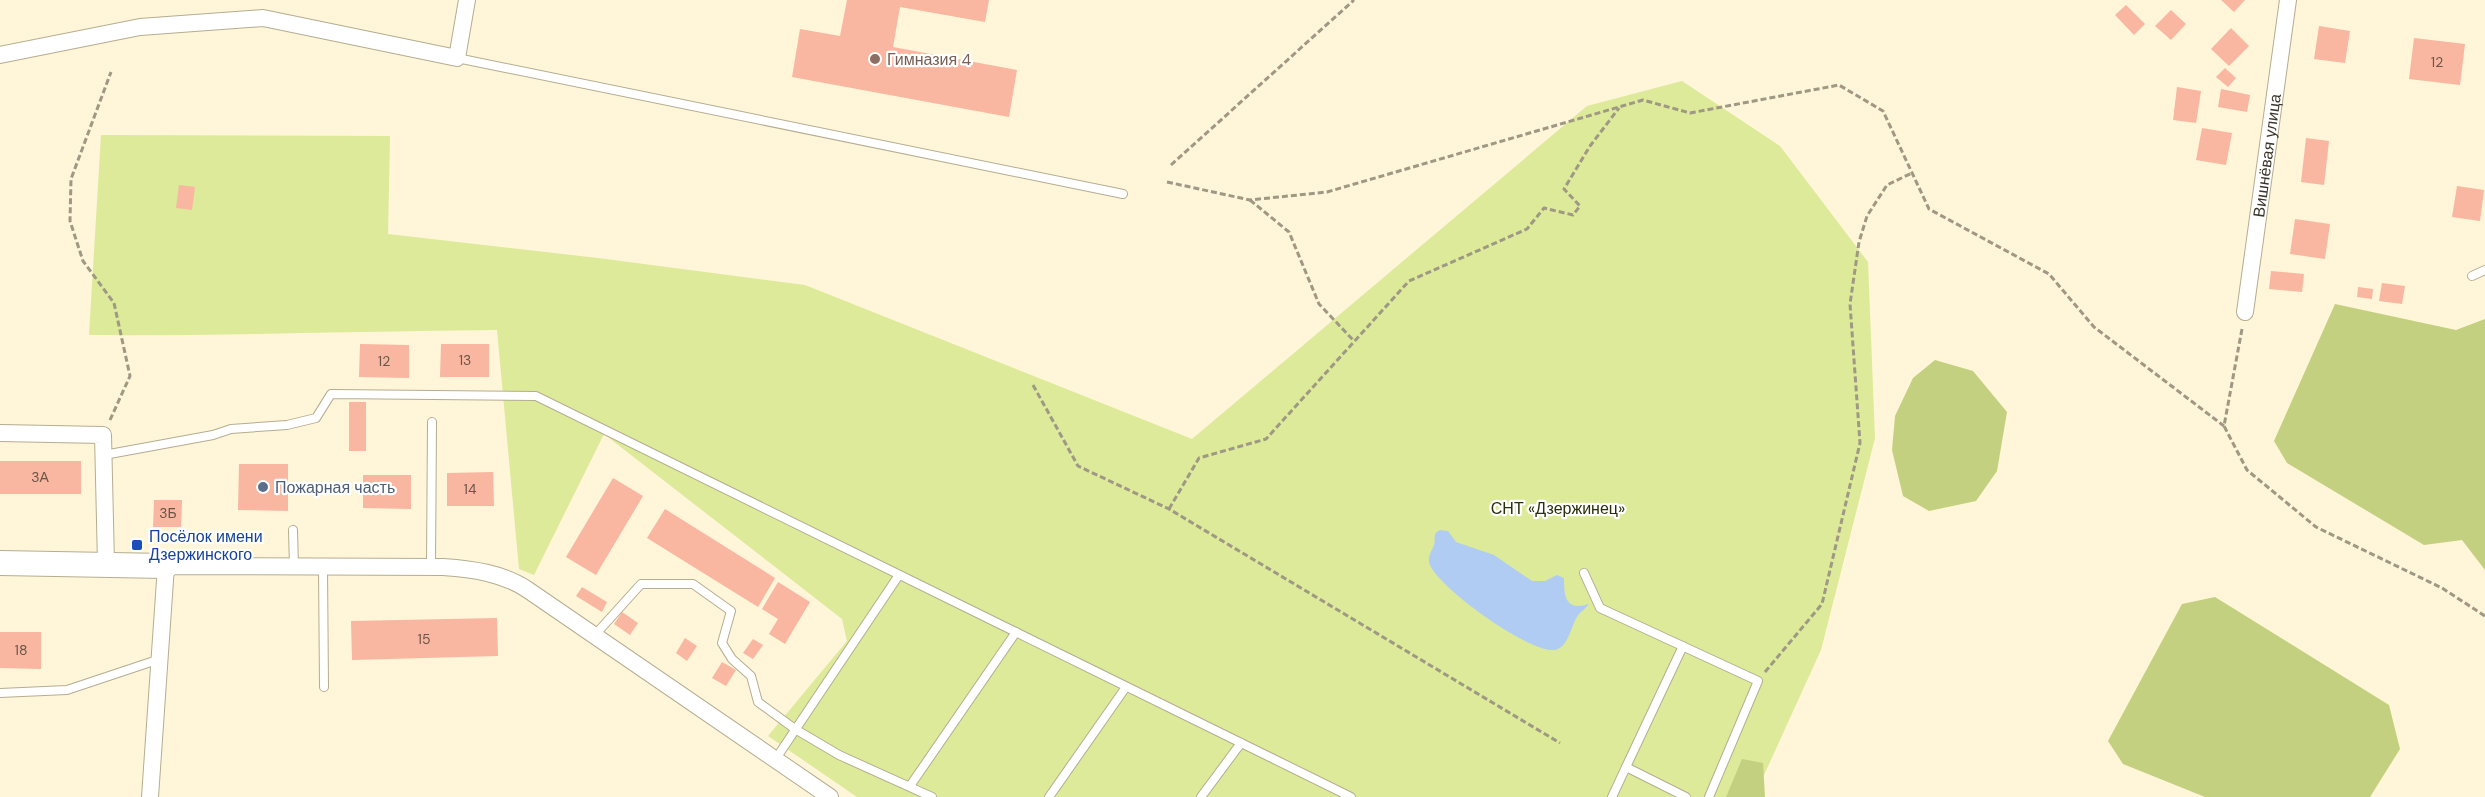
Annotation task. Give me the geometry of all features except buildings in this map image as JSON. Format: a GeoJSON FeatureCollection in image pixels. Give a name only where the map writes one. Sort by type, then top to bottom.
{"type":"FeatureCollection","features":[{"type":"Feature","properties":{"kind":"street"},"geometry":{"type":"LineString","coordinates":[[0,55],[140,27],[263,18],[457,58],[467,0]]}},
{"type":"Feature","properties":{"kind":"street","name":"Вишнёвая улица"},"geometry":{"type":"LineString","coordinates":[[2245,312],[2288,0]]}},
{"type":"Feature","properties":{"kind":"street"},"geometry":{"type":"LineString","coordinates":[[0,433],[103,435],[106,564]]}},
{"type":"Feature","properties":{"kind":"street"},"geometry":{"type":"LineString","coordinates":[[0,563],[294,567],[431,566],[471,570],[504,577],[519,584],[830,797]]}},
{"type":"Feature","properties":{"kind":"street"},"geometry":{"type":"LineString","coordinates":[[150,797],[166,566]]}},
{"type":"Feature","properties":{"kind":"lane"},"geometry":{"type":"LineString","coordinates":[[457,58],[1123,194]]}},
{"type":"Feature","properties":{"kind":"lane"},"geometry":{"type":"LineString","coordinates":[[2472,276],[2485,270]]}},
{"type":"Feature","properties":{"kind":"lane"},"geometry":{"type":"LineString","coordinates":[[104,455],[213,435],[231,429],[287,425],[316,418],[332,394],[536,396],[1351,797]]}},
{"type":"Feature","properties":{"kind":"lane"},"geometry":{"type":"LineString","coordinates":[[431,566],[432,422]]}},
{"type":"Feature","properties":{"kind":"lane"},"geometry":{"type":"LineString","coordinates":[[293,530],[294,567]]}},
{"type":"Feature","properties":{"kind":"lane"},"geometry":{"type":"LineString","coordinates":[[323,567],[324,687]]}},
{"type":"Feature","properties":{"kind":"lane"},"geometry":{"type":"LineString","coordinates":[[1584,573],[1600,608],[1758,681],[1709,797]]}},
{"type":"Feature","properties":{"kind":"lane"},"geometry":{"type":"LineString","coordinates":[[775,760],[899,575]]}},
{"type":"Feature","properties":{"kind":"lane"},"geometry":{"type":"LineString","coordinates":[[594,636],[640,584],[693,584],[731,611],[722,643],[732,659],[751,676],[758,702],[795,729],[839,755],[932,797]]}},
{"type":"Feature","properties":{"kind":"lane"},"geometry":{"type":"LineString","coordinates":[[910,786],[1016,632]]}},
{"type":"Feature","properties":{"kind":"lane"},"geometry":{"type":"LineString","coordinates":[[1612,797],[1683,646]]}},
{"type":"Feature","properties":{"kind":"lane"},"geometry":{"type":"LineString","coordinates":[[0,693],[67,690],[160,659]]}},
{"type":"Feature","properties":{"kind":"lane"},"geometry":{"type":"LineString","coordinates":[[1049,797],[1126,687]]}},
{"type":"Feature","properties":{"kind":"lane"},"geometry":{"type":"LineString","coordinates":[[1201,797],[1241,743]]}},
{"type":"Feature","properties":{"kind":"lane"},"geometry":{"type":"LineString","coordinates":[[1626,767],[1686,797]]}},
{"type":"Feature","properties":{"kind":"path"},"geometry":{"type":"LineString","coordinates":[[1170,165],[1354,0]]}},
{"type":"Feature","properties":{"kind":"path"},"geometry":{"type":"LineString","coordinates":[[103,435],[130,376],[114,303],[83,261],[70,221],[71,179],[111,72]]}},
{"type":"Feature","properties":{"kind":"path"},"geometry":{"type":"LineString","coordinates":[[1167,182],[1250,200],[1327,192],[1642,100],[1690,113],[1839,85],[1884,111],[1929,209],[2049,274],[2094,327],[2224,426],[2247,470],[2316,527],[2442,588],[2485,616]]}},
{"type":"Feature","properties":{"kind":"path"},"geometry":{"type":"LineString","coordinates":[[1169,509],[1199,458],[1266,439],[1408,281],[1527,229],[1544,208],[1573,215],[1580,206],[1564,189],[1590,146],[1620,107]]}},
{"type":"Feature","properties":{"kind":"path"},"geometry":{"type":"LineString","coordinates":[[1758,681],[1822,604],[1860,443],[1851,304],[1859,242],[1867,216],[1887,185],[1912,173]]}},
{"type":"Feature","properties":{"kind":"path"},"geometry":{"type":"LineString","coordinates":[[1250,200],[1289,232],[1318,304],[1354,341]]}},
{"type":"Feature","properties":{"kind":"path"},"geometry":{"type":"LineString","coordinates":[[2224,426],[2245,312]]}},
{"type":"Feature","properties":{"kind":"path"},"geometry":{"type":"LineString","coordinates":[[1033,385],[1078,466],[1169,509],[1560,743]]}},
{"type":"Feature","properties":{"kind":"green space","name":"СНТ «Дзержинец»"},"geometry":{"type":"Polygon","coordinates":[[[1682,81],[1780,146],[1868,262],[1875,438],[1821,650],[1754,797],[857,797],[768,736],[847,641],[842,619],[604,434],[534,575],[519,569],[497,330],[89,335],[101,135],[390,136],[388,234],[805,285],[1192,439],[1587,106],[1682,81]]]}},
{"type":"Feature","properties":{"kind":"green space"},"geometry":{"type":"Polygon","coordinates":[[[2335,304],[2456,330],[2485,319],[2485,570],[2462,540],[2424,545],[2287,463],[2274,441],[2335,304]]]}},
{"type":"Feature","properties":{"kind":"green space"},"geometry":{"type":"Polygon","coordinates":[[[1935,360],[1973,371],[2007,412],[1997,471],[1976,501],[1929,511],[1903,496],[1892,450],[1895,416],[1913,378],[1935,360]]]}},
{"type":"Feature","properties":{"kind":"green space"},"geometry":{"type":"Polygon","coordinates":[[[2215,597],[2389,705],[2400,749],[2370,797],[2205,797],[2123,764],[2108,741],[2182,604],[2215,597]]]}},
{"type":"Feature","properties":{"kind":"green space"},"geometry":{"type":"Polygon","coordinates":[[[1742,759],[1763,763],[1765,797],[1726,797],[1742,759]]]}},
{"type":"Feature","properties":{"kind":"water"},"geometry":{"type":"Polygon","coordinates":[[[1440,530],[1448,531],[1456,542],[1494,555],[1532,581],[1545,581],[1557,575],[1564,578],[1568,601],[1575,606],[1589,604],[1576,618],[1562,646],[1558,649],[1547,649],[1530,643],[1509,632],[1466,603],[1448,587],[1435,573],[1429,562],[1435,534],[1440,530]]]}},
{"type":"Feature","properties":{"kind":"place","name":"Гимназия 4"},"geometry":{"type":"Point","coordinates":[875,59]}},
{"type":"Feature","properties":{"kind":"place","name":"Пожарная часть"},"geometry":{"type":"Point","coordinates":[263,487]}},
{"type":"Feature","properties":{"kind":"place","name":"Посёлок имени Дзержинского"},"geometry":{"type":"Point","coordinates":[137,545]}}]}
